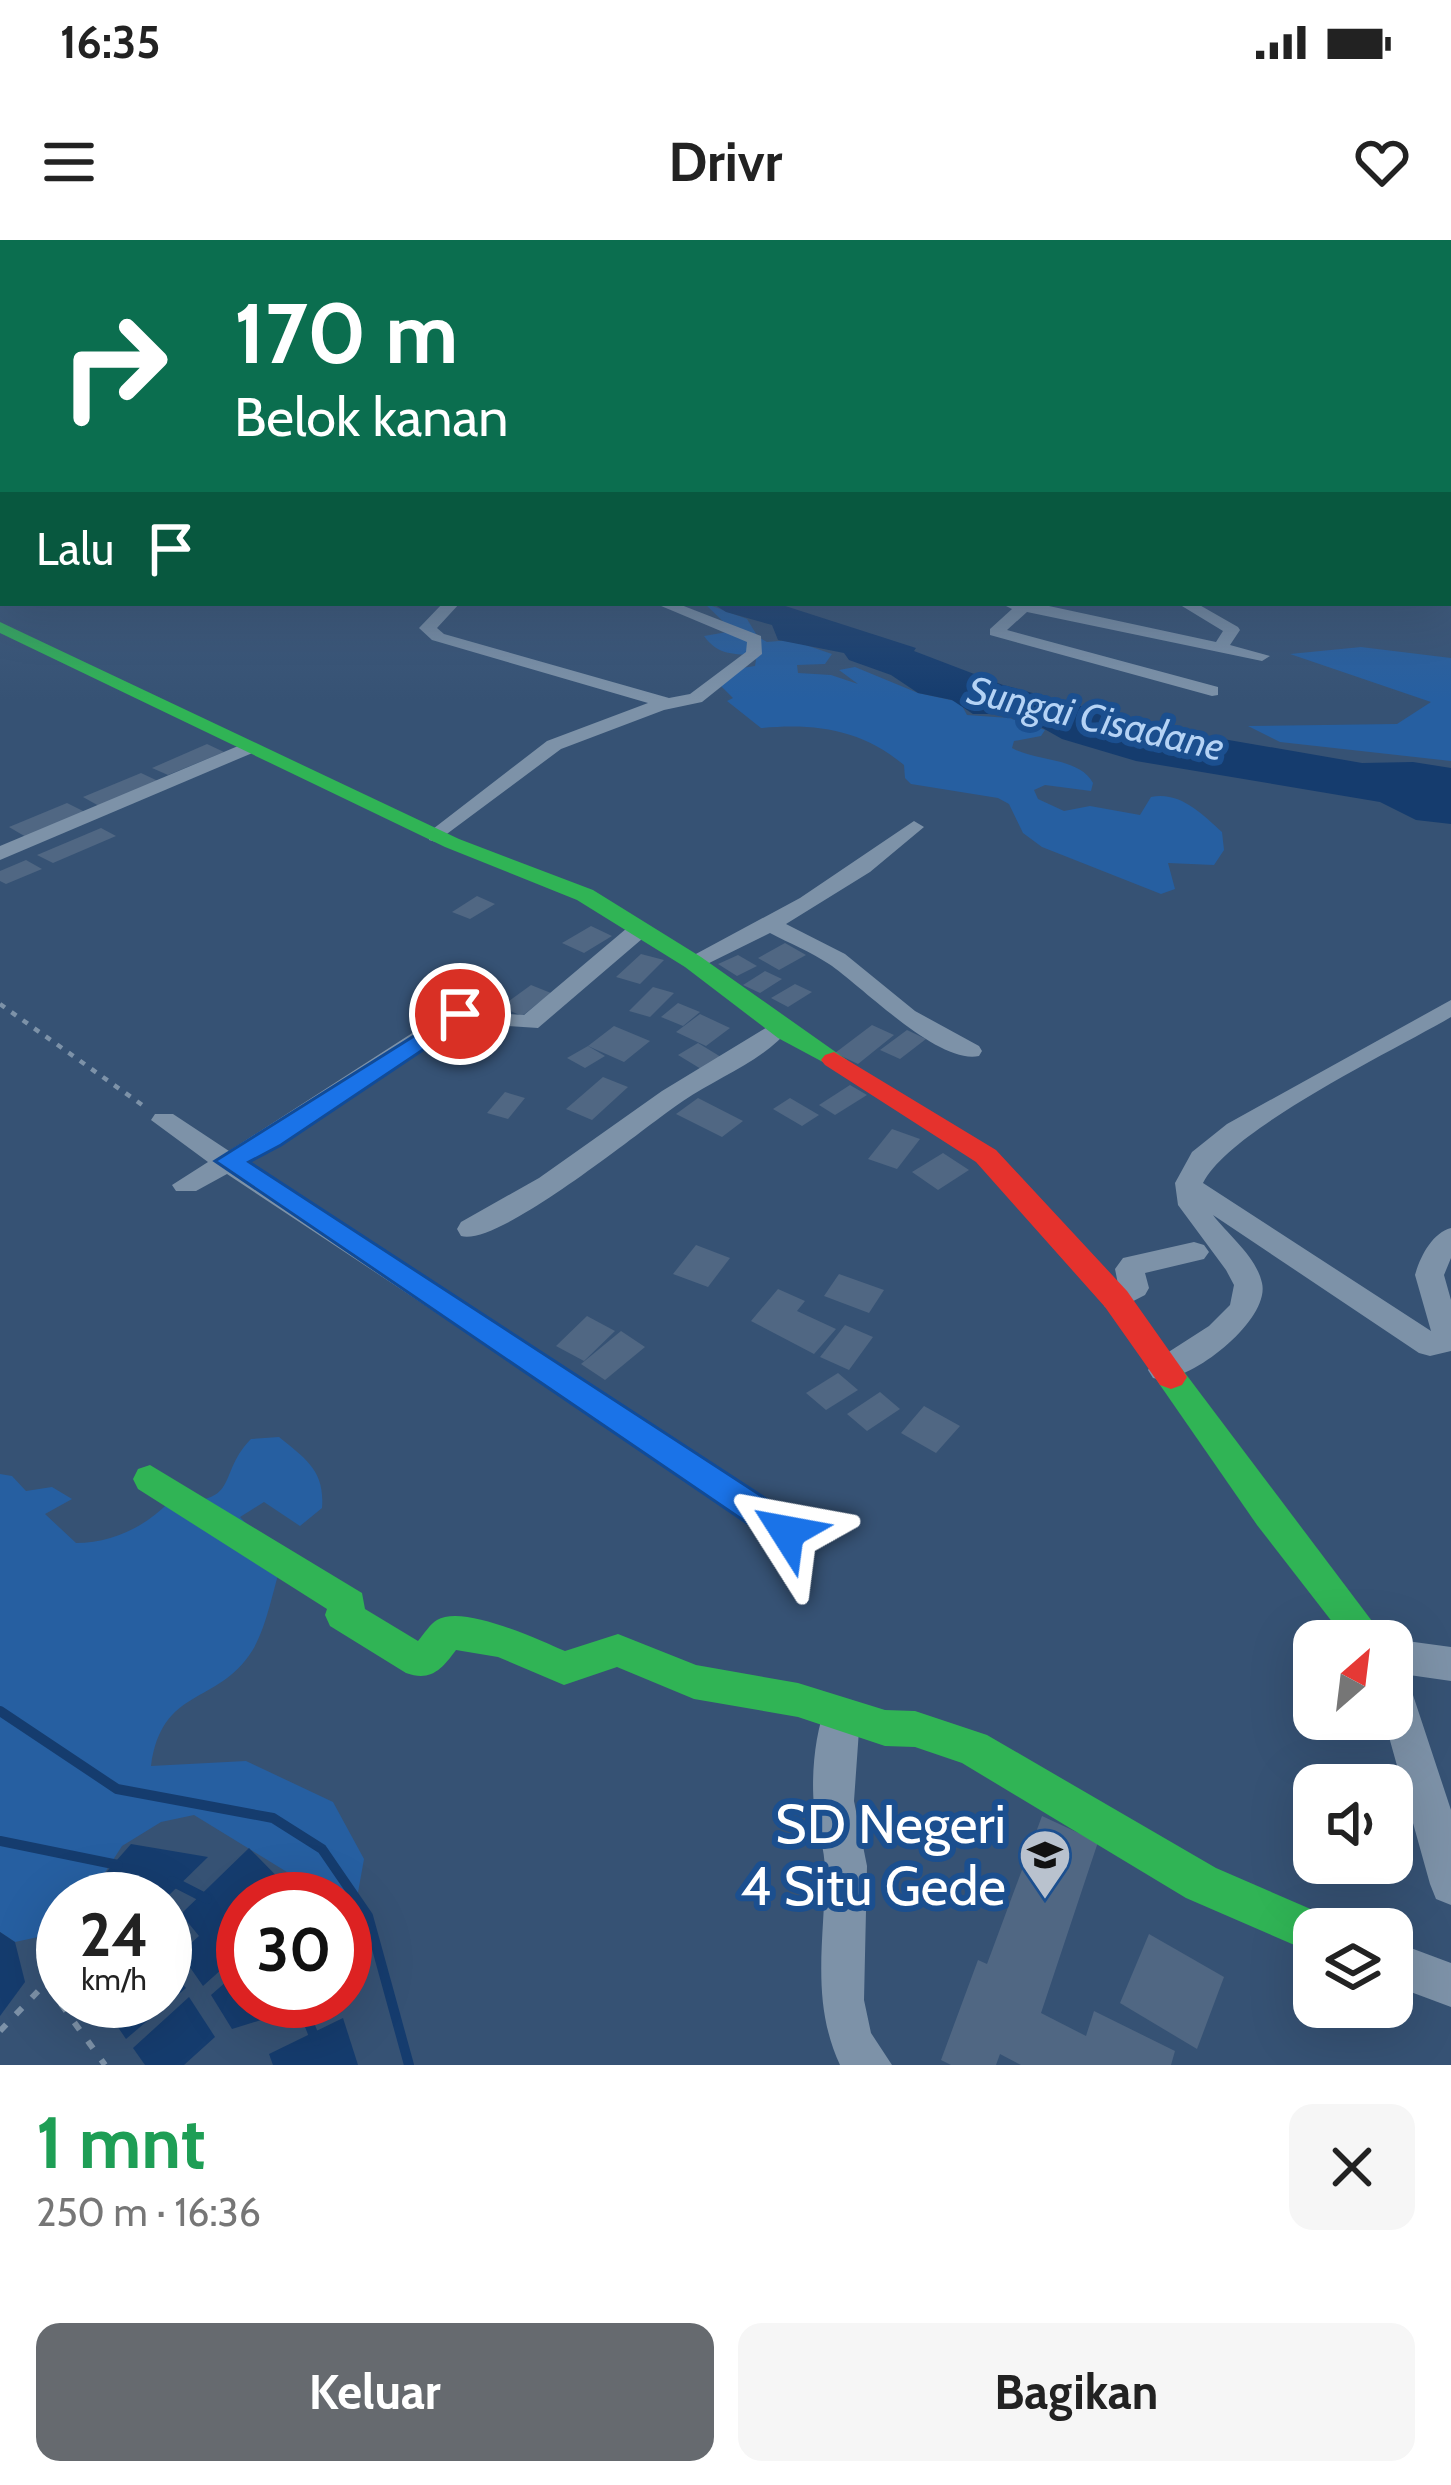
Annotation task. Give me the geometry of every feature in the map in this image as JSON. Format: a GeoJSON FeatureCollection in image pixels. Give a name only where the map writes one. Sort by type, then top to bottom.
{"type":"FeatureCollection","features":[{"type":"Feature","properties":{"kind":"street"},"geometry":{"type":"LineString","coordinates":[[449,606],[428,628],[438,637],[664,701],[662,705]]}},
{"type":"Feature","properties":{"kind":"street"},"geometry":{"type":"LineString","coordinates":[[436,836],[554,746],[662,705],[696,698],[754,654],[755,640],[670,606]]}},
{"type":"Feature","properties":{"kind":"street"},"geometry":{"type":"LineString","coordinates":[[1017,606],[996,632],[1211,691]]}},
{"type":"Feature","properties":{"kind":"street"},"geometry":{"type":"LineString","coordinates":[[1028,606],[1262,656]]}},
{"type":"Feature","properties":{"kind":"street"},"geometry":{"type":"LineString","coordinates":[[1190,606],[1232,630],[1220,648]]}},
{"type":"Feature","properties":{"kind":"street"},"geometry":{"type":"LineString","coordinates":[[0,627],[436,836],[585,895],[693,962],[779,1027],[913,1106],[986,1156],[1116,1299],[1163,1370],[1353,1620]]}},
{"type":"Feature","properties":{"kind":"street"},"geometry":{"type":"LineString","coordinates":[[0,854],[250,747]]}},
{"type":"Feature","properties":{"kind":"street"},"geometry":{"type":"LineString","coordinates":[[693,962],[773,926],[866,867],[914,826]]}},
{"type":"Feature","properties":{"kind":"street"},"geometry":{"type":"LineString","coordinates":[[773,926],[838,959],[906,1016],[970,1051]]}},
{"type":"Feature","properties":{"kind":"street"},"geometry":{"type":"LineString","coordinates":[[186,1185],[272,1139],[457,1015],[529,1023],[641,928]]}},
{"type":"Feature","properties":{"kind":"street"},"geometry":{"type":"LineString","coordinates":[[1163,1370],[1238,1317],[1250,1295],[1249,1279],[1209,1235],[1190,1187],[1195,1163],[1206,1150],[1451,1007]]}},
{"type":"Feature","properties":{"kind":"street"},"geometry":{"type":"LineString","coordinates":[[471,1229],[590,1158],[682,1090],[752,1052],[779,1027]]}},
{"type":"Feature","properties":{"kind":"street"},"geometry":{"type":"LineString","coordinates":[[164,1120],[787,1532]]}},
{"type":"Feature","properties":{"kind":"street"},"geometry":{"type":"LineString","coordinates":[[1190,1187],[1421,1341],[1436,1345],[1448,1335],[1427,1277],[1428,1266],[1451,1238]]}},
{"type":"Feature","properties":{"kind":"street"},"geometry":{"type":"LineString","coordinates":[[1249,1279],[1286,1251]]}},
{"type":"Feature","properties":{"kind":"street"},"geometry":{"type":"LineString","coordinates":[[1116,1299],[1134,1288],[1133,1265],[1194,1252]]}},
{"type":"Feature","properties":{"kind":"street"},"geometry":{"type":"LineString","coordinates":[[149,1479],[350,1604],[343,1615],[419,1661],[427,1659],[447,1632],[502,1642],[564,1668],[618,1651],[694,1682],[798,1700],[885,1728],[915,1729],[973,1748],[1201,1883],[1293,1923]]}},
{"type":"Feature","properties":{"kind":"street"},"geometry":{"type":"LineString","coordinates":[[1413,1659],[1451,1664]]}},
{"type":"Feature","properties":{"kind":"street"},"geometry":{"type":"LineString","coordinates":[[841,1717],[833,1798],[846,1863],[841,1969],[846,2026],[855,2054],[869,2065]]}},
{"type":"Feature","properties":{"kind":"street"},"geometry":{"type":"LineString","coordinates":[[1411,1740],[1451,1884]]}},
{"type":"Feature","properties":{"kind":"street"},"geometry":{"type":"LineString","coordinates":[[1413,1971],[1451,1985]]}},
{"type":"Feature","properties":{"kind":"path"},"geometry":{"type":"LineString","coordinates":[[0,1004],[164,1120]]}},
{"type":"Feature","properties":{"kind":"path"},"geometry":{"type":"LineString","coordinates":[[0,2030],[21,2014],[27,1996],[46,1982],[105,2065]]}},
{"type":"Feature","properties":{"kind":"shaded area"},"geometry":{"type":"Polygon","coordinates":[[[707,606],[747,619],[767,642],[791,640],[832,654],[825,664],[797,665],[798,673],[831,675],[858,684],[839,670],[855,667],[918,693],[960,702],[967,715],[1009,718],[1045,730],[1041,736],[1014,741],[1012,748],[1068,764],[1093,783],[1091,791],[1045,785],[1034,790],[1038,799],[1064,811],[1090,806],[1140,815],[1151,797],[1172,797],[1190,805],[1222,832],[1224,850],[1214,865],[1168,863],[1175,889],[1161,894],[1042,847],[1023,833],[1009,804],[998,798],[911,784],[904,765],[871,743],[819,728],[761,728],[727,701],[733,698],[719,684],[729,670],[755,666],[756,660],[752,655],[725,652],[704,636],[733,631],[707,606]]]}},
{"type":"Feature","properties":{"kind":"shaded area"},"geometry":{"type":"Polygon","coordinates":[[[1361,647],[1451,658],[1451,761],[1280,742],[1248,726],[1397,724],[1431,702],[1290,654],[1361,647]]]}},
{"type":"Feature","properties":{"kind":"shaded area"},"geometry":{"type":"Polygon","coordinates":[[[279,1437],[305,1459],[317,1475],[322,1508],[300,1526],[264,1502],[240,1517],[282,1562],[262,1631],[238,1668],[166,1722],[151,1766],[246,1761],[333,1802],[364,1859],[362,1872],[287,1872],[194,1815],[161,1822],[122,1846],[105,1872],[36,1872],[36,1937],[15,1942],[0,1932],[0,1474],[12,1476],[26,1491],[52,1487],[72,1499],[45,1514],[76,1543],[89,1542],[128,1532],[171,1500],[193,1501],[218,1493],[251,1439],[279,1437]]]}},
{"type":"Feature","properties":{"kind":"water","name":"Sungai Cisadane"},"geometry":{"type":"Polygon","coordinates":[[[717,606],[785,606],[916,648],[914,651],[1003,685],[1165,729],[1362,763],[1413,762],[1451,768],[1451,824],[1416,820],[1380,802],[1136,761],[1062,739],[1032,722],[1004,714],[973,714],[952,700],[918,693],[891,675],[849,660],[844,653],[778,640],[772,625],[717,606]]]}},
{"type":"Feature","properties":{"kind":"water"},"geometry":{"type":"Polygon","coordinates":[[[131,1844],[208,1857],[192,1873],[106,1872],[131,1844]]]}},
{"type":"Feature","properties":{"kind":"water"},"geometry":{"type":"Polygon","coordinates":[[[249,1848],[273,1872],[224,1872],[249,1848]]]}},
{"type":"Feature","properties":{"kind":"water"},"geometry":{"type":"Polygon","coordinates":[[[216,1880],[216,1974],[203,1986],[192,1970],[192,1942],[199,1936],[192,1927],[192,1903],[216,1880]]]}},
{"type":"Feature","properties":{"kind":"water"},"geometry":{"type":"Polygon","coordinates":[[[0,1932],[15,1942],[25,1982],[0,2016],[0,1932]]]}},
{"type":"Feature","properties":{"kind":"water"},"geometry":{"type":"Polygon","coordinates":[[[192,2002],[215,2037],[184,2065],[145,2065],[133,2048],[155,2028],[192,2028],[192,2002]]]}},
{"type":"Feature","properties":{"kind":"water"},"geometry":{"type":"Polygon","coordinates":[[[118,2028],[139,2028],[126,2039],[118,2028]]]}},
{"type":"Feature","properties":{"kind":"water"},"geometry":{"type":"Polygon","coordinates":[[[322,2028],[346,2028],[358,2065],[273,2065],[269,2054],[322,2028]]]}},
{"type":"Feature","properties":{"kind":"building"},"geometry":{"type":"Polygon","coordinates":[[[207,744],[224,752],[168,775],[152,768],[207,744]]]}},
{"type":"Feature","properties":{"kind":"building"},"geometry":{"type":"Polygon","coordinates":[[[141,773],[158,781],[99,806],[83,797],[141,773]]]}},
{"type":"Feature","properties":{"kind":"building"},"geometry":{"type":"Polygon","coordinates":[[[67,803],[85,812],[26,837],[9,827],[67,803]]]}},
{"type":"Feature","properties":{"kind":"building"},"geometry":{"type":"Polygon","coordinates":[[[101,828],[116,836],[53,863],[37,855],[101,828]]]}},
{"type":"Feature","properties":{"kind":"building"},"geometry":{"type":"Polygon","coordinates":[[[26,860],[42,869],[6,884],[0,881],[0,871],[26,860]]]}},
{"type":"Feature","properties":{"kind":"building"},"geometry":{"type":"Polygon","coordinates":[[[477,896],[495,904],[470,919],[452,912],[477,896]]]}},
{"type":"Feature","properties":{"kind":"building"},"geometry":{"type":"Polygon","coordinates":[[[591,926],[612,936],[584,953],[562,943],[591,926]]]}},
{"type":"Feature","properties":{"kind":"building"},"geometry":{"type":"Polygon","coordinates":[[[785,943],[806,955],[779,970],[758,958],[785,943]]]}},
{"type":"Feature","properties":{"kind":"building"},"geometry":{"type":"Polygon","coordinates":[[[641,954],[664,960],[640,984],[616,977],[641,954]]]}},
{"type":"Feature","properties":{"kind":"building"},"geometry":{"type":"Polygon","coordinates":[[[738,955],[757,966],[737,976],[718,964],[738,955]]]}},
{"type":"Feature","properties":{"kind":"building"},"geometry":{"type":"Polygon","coordinates":[[[765,971],[782,979],[760,993],[743,985],[765,971]]]}},
{"type":"Feature","properties":{"kind":"building"},"geometry":{"type":"Polygon","coordinates":[[[795,984],[812,992],[788,1007],[771,998],[795,984]]]}},
{"type":"Feature","properties":{"kind":"building"},"geometry":{"type":"Polygon","coordinates":[[[531,985],[551,993],[522,1016],[501,1007],[531,985]]]}},
{"type":"Feature","properties":{"kind":"building"},"geometry":{"type":"Polygon","coordinates":[[[653,987],[674,993],[650,1017],[629,1011],[653,987]]]}},
{"type":"Feature","properties":{"kind":"building"},"geometry":{"type":"Polygon","coordinates":[[[678,1003],[700,1012],[683,1026],[661,1017],[678,1003]]]}},
{"type":"Feature","properties":{"kind":"building"},"geometry":{"type":"Polygon","coordinates":[[[700,1014],[730,1028],[706,1046],[676,1032],[700,1014]]]}},
{"type":"Feature","properties":{"kind":"building"},"geometry":{"type":"Polygon","coordinates":[[[872,1025],[894,1035],[858,1064],[835,1053],[872,1025]]]}},
{"type":"Feature","properties":{"kind":"building"},"geometry":{"type":"Polygon","coordinates":[[[614,1026],[650,1041],[624,1062],[588,1046],[614,1026]]]}},
{"type":"Feature","properties":{"kind":"building"},"geometry":{"type":"Polygon","coordinates":[[[907,1030],[926,1039],[900,1059],[880,1050],[907,1030]]]}},
{"type":"Feature","properties":{"kind":"building"},"geometry":{"type":"Polygon","coordinates":[[[698,1043],[721,1057],[701,1069],[678,1055],[698,1043]]]}},
{"type":"Feature","properties":{"kind":"building"},"geometry":{"type":"Polygon","coordinates":[[[588,1046],[605,1056],[585,1068],[567,1058],[588,1046]]]}},
{"type":"Feature","properties":{"kind":"building"},"geometry":{"type":"Polygon","coordinates":[[[603,1077],[628,1087],[592,1120],[566,1109],[603,1077]]]}},
{"type":"Feature","properties":{"kind":"building"},"geometry":{"type":"Polygon","coordinates":[[[850,1085],[867,1095],[835,1115],[819,1105],[850,1085]]]}},
{"type":"Feature","properties":{"kind":"building"},"geometry":{"type":"Polygon","coordinates":[[[505,1092],[525,1098],[508,1119],[487,1113],[505,1092]]]}},
{"type":"Feature","properties":{"kind":"building"},"geometry":{"type":"Polygon","coordinates":[[[698,1098],[743,1121],[722,1137],[676,1114],[698,1098]]]}},
{"type":"Feature","properties":{"kind":"building"},"geometry":{"type":"Polygon","coordinates":[[[790,1098],[819,1115],[802,1126],[773,1109],[790,1098]]]}},
{"type":"Feature","properties":{"kind":"building"},"geometry":{"type":"Polygon","coordinates":[[[892,1129],[920,1139],[897,1169],[868,1159],[892,1129]]]}},
{"type":"Feature","properties":{"kind":"building"},"geometry":{"type":"Polygon","coordinates":[[[943,1153],[969,1170],[938,1190],[912,1172],[943,1153]]]}},
{"type":"Feature","properties":{"kind":"building"},"geometry":{"type":"Polygon","coordinates":[[[696,1245],[730,1258],[708,1287],[673,1274],[696,1245]]]}},
{"type":"Feature","properties":{"kind":"building"},"geometry":{"type":"Polygon","coordinates":[[[839,1274],[884,1290],[869,1313],[824,1296],[839,1274]]]}},
{"type":"Feature","properties":{"kind":"building"},"geometry":{"type":"Polygon","coordinates":[[[778,1289],[805,1301],[797,1311],[836,1329],[814,1354],[751,1321],[778,1289]]]}},
{"type":"Feature","properties":{"kind":"building"},"geometry":{"type":"Polygon","coordinates":[[[587,1316],[615,1331],[584,1361],[556,1346],[587,1316]]]}},
{"type":"Feature","properties":{"kind":"building"},"geometry":{"type":"Polygon","coordinates":[[[845,1325],[873,1337],[849,1370],[820,1357],[845,1325]]]}},
{"type":"Feature","properties":{"kind":"building"},"geometry":{"type":"Polygon","coordinates":[[[621,1331],[645,1347],[605,1380],[581,1364],[621,1331]]]}},
{"type":"Feature","properties":{"kind":"building"},"geometry":{"type":"Polygon","coordinates":[[[838,1373],[858,1390],[826,1410],[806,1393],[838,1373]]]}},
{"type":"Feature","properties":{"kind":"building"},"geometry":{"type":"Polygon","coordinates":[[[880,1392],[900,1409],[867,1431],[847,1414],[880,1392]]]}},
{"type":"Feature","properties":{"kind":"building"},"geometry":{"type":"Polygon","coordinates":[[[924,1406],[960,1426],[936,1453],[901,1433],[924,1406]]]}},
{"type":"Feature","properties":{"kind":"building","name":"SD Negeri 4 Situ Gede"},"geometry":{"type":"Polygon","coordinates":[[[1042,1816],[1098,1842],[1041,2013],[1086,2036],[1094,2011],[1175,2051],[1171,2065],[1021,2065],[1000,2054],[996,2065],[951,2065],[941,2060],[978,1960],[987,1964],[1042,1816]]]}},
{"type":"Feature","properties":{"kind":"building"},"geometry":{"type":"Polygon","coordinates":[[[1149,1934],[1224,1977],[1197,2049],[1120,2003],[1149,1934]]]}},
{"type":"Feature","properties":{"kind":"waterway"},"geometry":{"type":"LineString","coordinates":[[0,1711],[117,1789],[273,1818],[322,1849],[368,1916],[409,2065]]}},
{"type":"Feature","properties":{"kind":"waterway"},"geometry":{"type":"LineString","coordinates":[[0,1841],[118,1865]]}},
{"type":"Feature","properties":{"kind":"waterway"},"geometry":{"type":"LineString","coordinates":[[192,1891],[207,1899]]}},
{"type":"Feature","properties":{"kind":"waterway"},"geometry":{"type":"LineString","coordinates":[[311,2028],[316,2041]]}},
{"type":"Feature","properties":{"kind":"traffic: fast"},"geometry":{"type":"LineString","coordinates":[[0,627],[452,843],[585,895],[693,962],[787,1033],[834,1060]]}},
{"type":"Feature","properties":{"kind":"traffic: fast"},"geometry":{"type":"LineString","coordinates":[[1171,1377],[1269,1515],[1352,1620]]}},
{"type":"Feature","properties":{"kind":"traffic: fast"},"geometry":{"type":"LineString","coordinates":[[150,1479],[349,1604],[343,1615],[419,1661],[427,1659],[447,1632],[502,1641],[564,1668],[618,1650],[694,1682],[798,1700],[885,1728],[915,1729],[973,1748],[1201,1883],[1293,1923]]}},
{"type":"Feature","properties":{"kind":"traffic: jam"},"geometry":{"type":"LineString","coordinates":[[834,1060],[986,1156],[1116,1299],[1171,1377]]}},
{"type":"Feature","properties":{"kind":"place","name":"SD Negeri 4 Situ Gede"},"geometry":{"type":"Point","coordinates":[1045,1901]}},
{"type":"Feature","properties":{"kind":"route"},"geometry":{"type":"LineString","coordinates":[[460,1014],[272,1139],[228,1161],[787,1532]]}}]}
